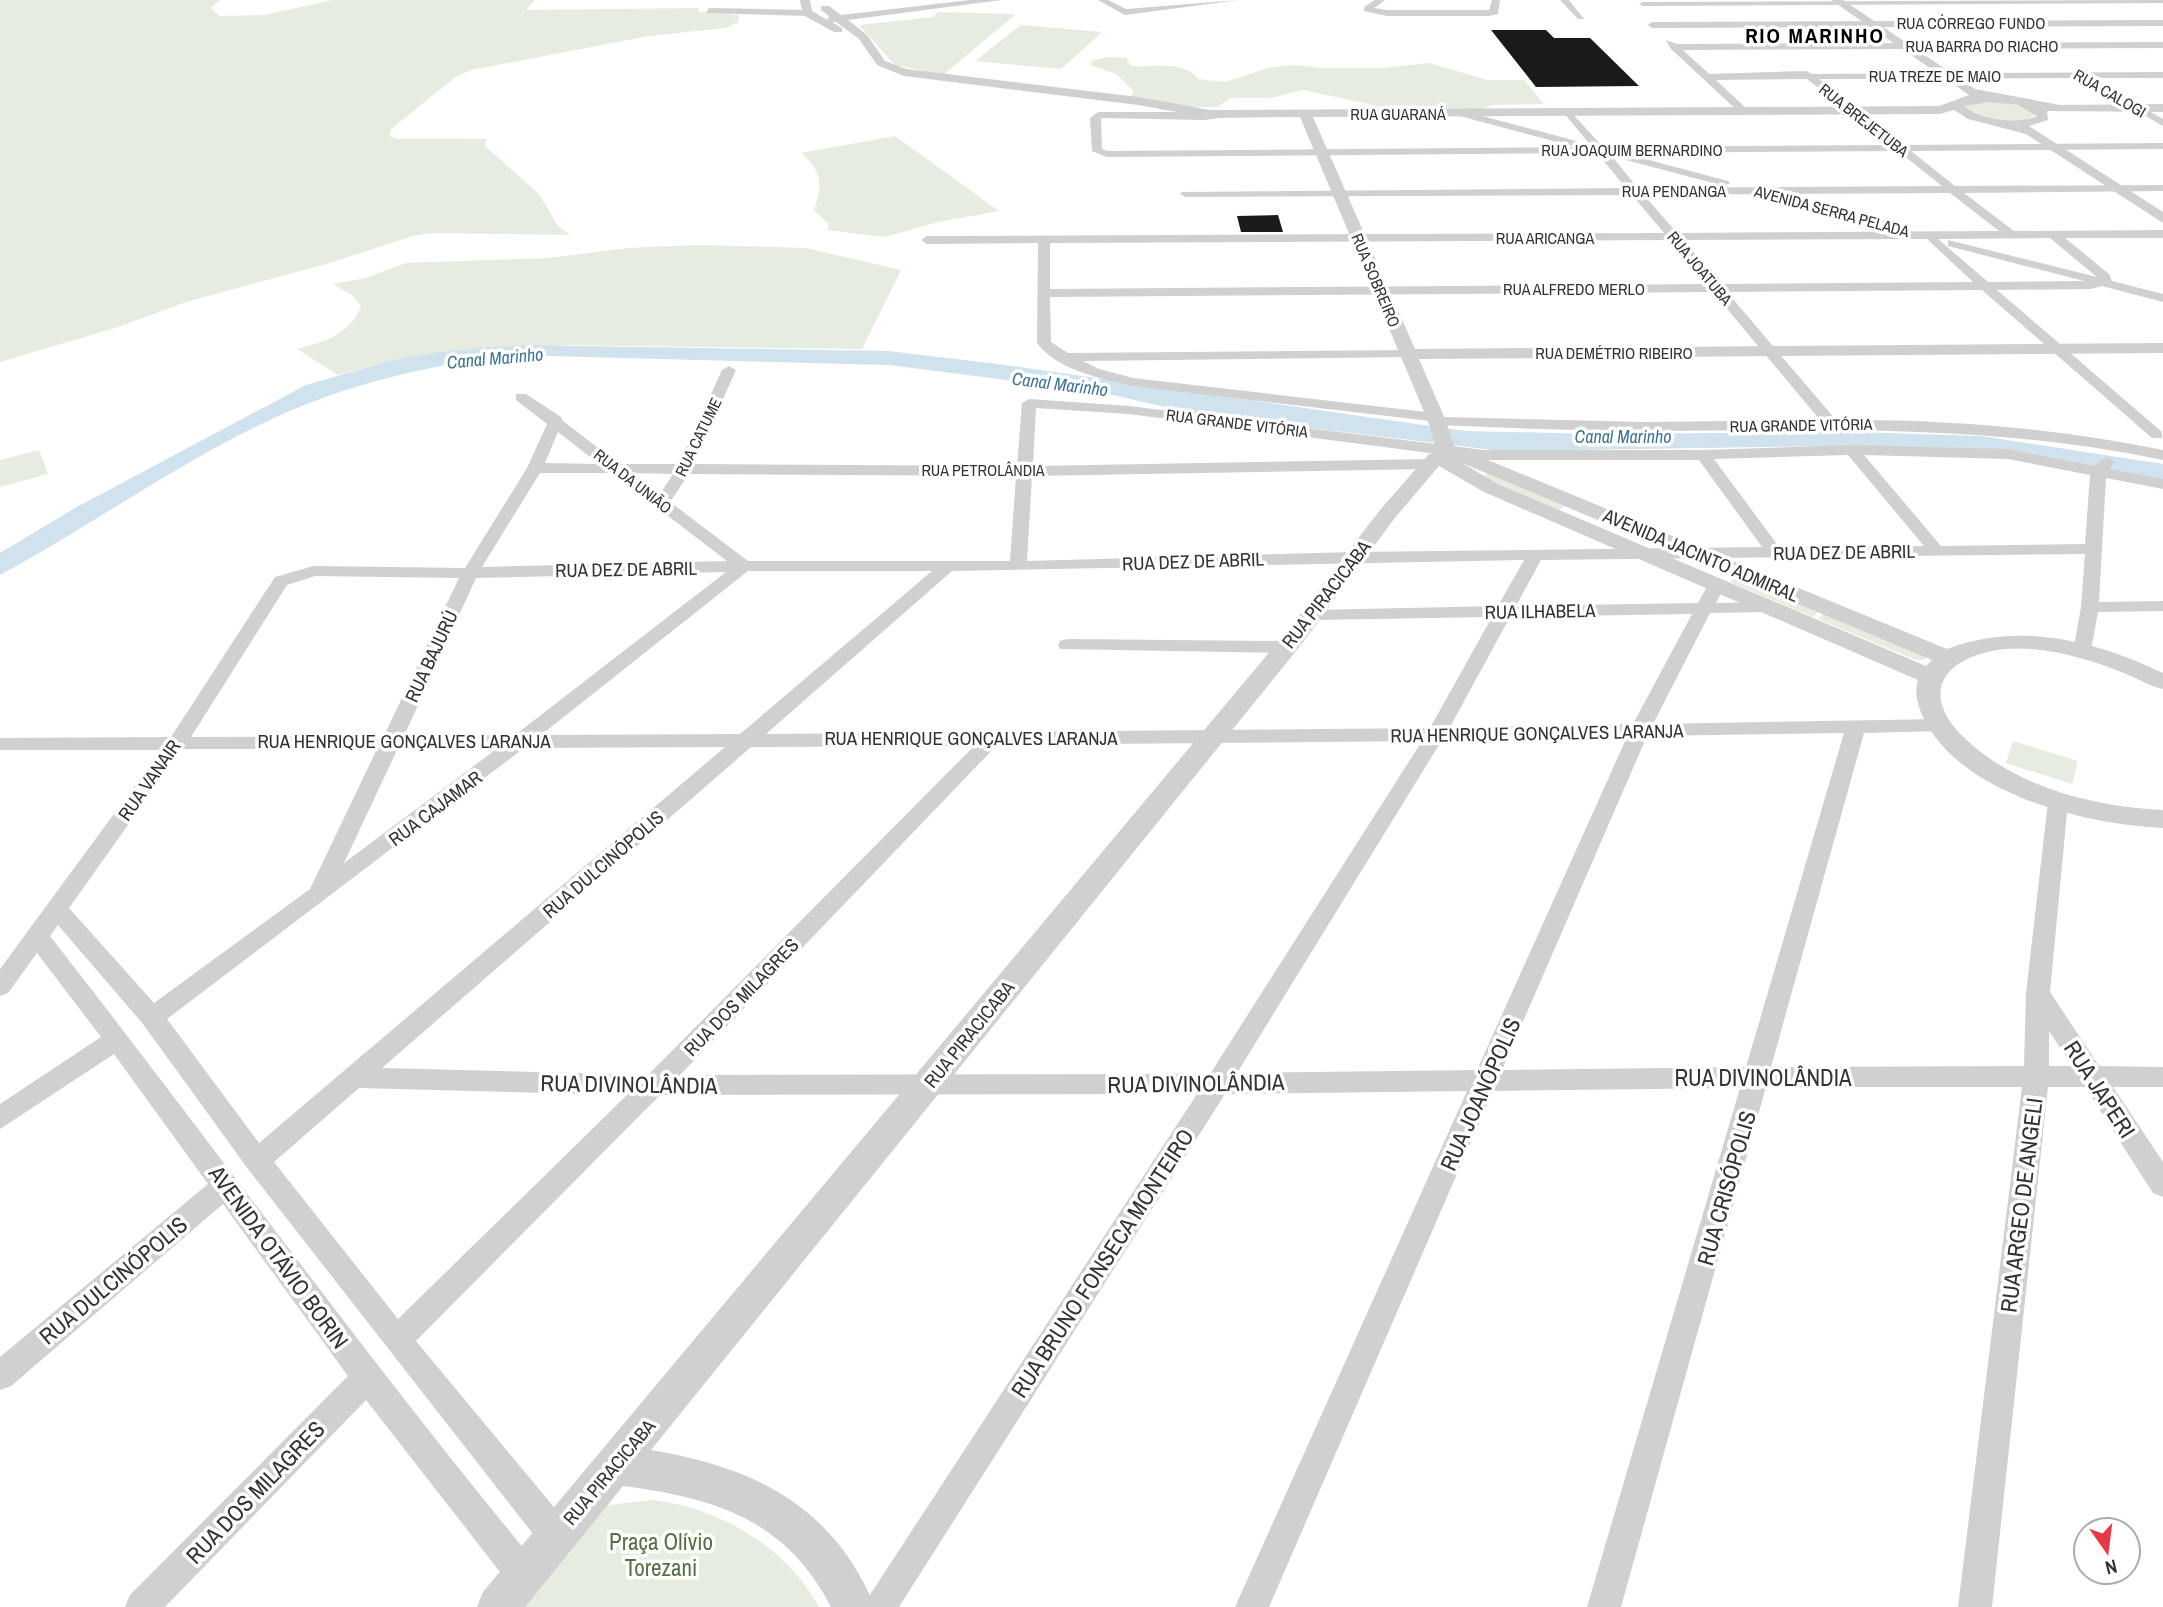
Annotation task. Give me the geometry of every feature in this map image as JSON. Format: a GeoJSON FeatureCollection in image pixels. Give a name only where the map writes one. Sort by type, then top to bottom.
{"type":"FeatureCollection","features":[{"type":"Feature","properties":{"kind":"street"},"geometry":{"type":"LineString","coordinates":[[718,0],[709,11],[825,8],[835,0]]}},
{"type":"Feature","properties":{"kind":"street"},"geometry":{"type":"LineString","coordinates":[[820,21],[997,0]]}},
{"type":"Feature","properties":{"kind":"street"},"geometry":{"type":"LineString","coordinates":[[1102,0],[1125,12],[1235,0]]}},
{"type":"Feature","properties":{"kind":"street"},"geometry":{"type":"LineString","coordinates":[[1381,0],[1367,9],[1387,13],[1493,13],[1496,0]]}},
{"type":"Feature","properties":{"kind":"street"},"geometry":{"type":"LineString","coordinates":[[1564,0],[1581,17]]}},
{"type":"Feature","properties":{"kind":"street"},"geometry":{"type":"LineString","coordinates":[[1838,1],[1949,76],[1970,95],[2060,109],[2163,108]]}},
{"type":"Feature","properties":{"kind":"street"},"geometry":{"type":"LineString","coordinates":[[1744,111],[1652,25],[1642,2],[2163,1]]}},
{"type":"Feature","properties":{"kind":"street","name":"RUA BREJETUBA"},"geometry":{"type":"LineString","coordinates":[[1718,2],[1742,25],[2011,235]]}},
{"type":"Feature","properties":{"kind":"street"},"geometry":{"type":"LineString","coordinates":[[1950,2],[2049,58]]}},
{"type":"Feature","properties":{"kind":"street","name":"RUA GUARANÁ"},"geometry":{"type":"LineString","coordinates":[[805,7],[820,21],[873,51]]}},
{"type":"Feature","properties":{"kind":"street","name":"RUA GUARANÁ"},"geometry":{"type":"LineString","coordinates":[[825,8],[863,37],[884,66],[912,73],[1234,115],[1934,110],[2031,127],[2055,148],[2163,219]]}},
{"type":"Feature","properties":{"kind":"street","name":"RUA CÓRREGO FUNDO"},"geometry":{"type":"LineString","coordinates":[[1652,25],[2163,23]]}},
{"type":"Feature","properties":{"kind":"street","name":"RUA BARRA DO RIACHO"},"geometry":{"type":"LineString","coordinates":[[1674,47],[2163,45]]}},
{"type":"Feature","properties":{"kind":"street","name":"RUA CALOGI"},"geometry":{"type":"LineString","coordinates":[[2059,64],[2163,123]]}},
{"type":"Feature","properties":{"kind":"street","name":"RUA TREZE DE MAIO"},"geometry":{"type":"LineString","coordinates":[[1707,77],[2163,75]]}},
{"type":"Feature","properties":{"kind":"street","name":"RUA GUARANÁ"},"geometry":{"type":"LineString","coordinates":[[1934,110],[1956,105],[1970,95]]}},
{"type":"Feature","properties":{"kind":"street"},"geometry":{"type":"LineString","coordinates":[[1956,105],[1972,116]]}},
{"type":"Feature","properties":{"kind":"street"},"geometry":{"type":"LineString","coordinates":[[2031,106],[2043,113],[2060,109]]}},
{"type":"Feature","properties":{"kind":"street","name":"AVENIDA SERRA PELADA"},"geometry":{"type":"LineString","coordinates":[[1460,113],[2163,298]]}},
{"type":"Feature","properties":{"kind":"street","name":"RUA JOATUBA"},"geometry":{"type":"LineString","coordinates":[[1568,113],[1832,424]]}},
{"type":"Feature","properties":{"kind":"street"},"geometry":{"type":"LineString","coordinates":[[2031,127],[2044,118],[2043,113]]}},
{"type":"Feature","properties":{"kind":"street","name":"RUA SOBREIRO"},"geometry":{"type":"LineString","coordinates":[[1305,114],[1437,421],[1443,454]]}},
{"type":"Feature","properties":{"kind":"street","name":"RUA JOAQUIM BERNARDINO"},"geometry":{"type":"LineString","coordinates":[[1234,115],[1098,115],[1095,117],[1097,150],[1101,153],[2163,146]]}},
{"type":"Feature","properties":{"kind":"street","name":"RUA PENDANGA"},"geometry":{"type":"LineString","coordinates":[[1186,194],[2163,187]]}},
{"type":"Feature","properties":{"kind":"street","name":"RUA ARICANGA"},"geometry":{"type":"LineString","coordinates":[[927,240],[1044,242],[2163,234]]}},
{"type":"Feature","properties":{"kind":"street"},"geometry":{"type":"LineString","coordinates":[[2054,235],[2105,276],[2103,282]]}},
{"type":"Feature","properties":{"kind":"street"},"geometry":{"type":"LineString","coordinates":[[1926,236],[2160,434],[2122,449],[2099,469],[2091,549],[2090,607],[2082,651]]}},
{"type":"Feature","properties":{"kind":"street"},"geometry":{"type":"LineString","coordinates":[[1044,242],[1044,343],[1065,357]]}},
{"type":"Feature","properties":{"kind":"street","name":"RUA ALFREDO MERLO"},"geometry":{"type":"LineString","coordinates":[[1044,293],[2103,282]]}},
{"type":"Feature","properties":{"kind":"street","name":"RUA DEMÉTRIO RIBEIRO"},"geometry":{"type":"LineString","coordinates":[[1065,357],[2163,348]]}},
{"type":"Feature","properties":{"kind":"street","name":"RUA GRANDE VITÓRIA"},"geometry":{"type":"LineString","coordinates":[[1065,357],[1102,375],[1133,382],[1437,421],[1643,426],[1832,424],[1986,428],[2163,455]]}},
{"type":"Feature","properties":{"kind":"street","name":"RUA CATUME"},"geometry":{"type":"LineString","coordinates":[[662,503],[685,468],[729,370]]}},
{"type":"Feature","properties":{"kind":"street","name":"RUA DA UNIÃO"},"geometry":{"type":"LineString","coordinates":[[521,397],[556,420],[744,566]]}},
{"type":"Feature","properties":{"kind":"street","name":"RUA GRANDE VITÓRIA"},"geometry":{"type":"LineString","coordinates":[[1026,471],[1029,403],[1129,410],[1443,454]]}},
{"type":"Feature","properties":{"kind":"street","name":"RUA BAJURÚ"},"geometry":{"type":"LineString","coordinates":[[317,897],[470,573],[535,468],[556,420]]}},
{"type":"Feature","properties":{"kind":"street"},"geometry":{"type":"LineString","coordinates":[[1852,450],[1937,551]]}},
{"type":"Feature","properties":{"kind":"street","name":"RUA GRANDE VITÓRIA"},"geometry":{"type":"LineString","coordinates":[[1482,458],[1852,450],[2008,454],[2099,469],[2163,484]]}},
{"type":"Feature","properties":{"kind":"street","name":"RUA PETROLÂNDIA"},"geometry":{"type":"LineString","coordinates":[[535,468],[1026,471],[1443,454]]}},
{"type":"Feature","properties":{"kind":"street","name":"AVENIDA JACINTO ADMIRAL"},"geometry":{"type":"LineString","coordinates":[[1443,454],[1482,458],[1698,553],[1948,658]]}},
{"type":"Feature","properties":{"kind":"street","name":"AVENIDA JACINTO ADMIRAL"},"geometry":{"type":"LineString","coordinates":[[1443,454],[1476,481],[1931,677]]}},
{"type":"Feature","properties":{"kind":"street","name":"RUA PIRACICABA"},"geometry":{"type":"LineString","coordinates":[[498,1607],[927,1086],[1208,738],[1312,615],[1354,556],[1443,454]]}},
{"type":"Feature","properties":{"kind":"street"},"geometry":{"type":"LineString","coordinates":[[1703,455],[1774,552]]}},
{"type":"Feature","properties":{"kind":"street"},"geometry":{"type":"LineString","coordinates":[[1018,566],[1026,471]]}},
{"type":"Feature","properties":{"kind":"street"},"geometry":{"type":"LineString","coordinates":[[1575,554],[1587,542],[1579,526]]}},
{"type":"Feature","properties":{"kind":"street","name":"RUA DEZ DE ABRIL"},"geometry":{"type":"LineString","coordinates":[[296,574],[314,571],[470,573],[744,566],[1018,566],[1354,556],[2091,549]]}},
{"type":"Feature","properties":{"kind":"street","name":"RUA BRUNO FONSECA MONTEIRO"},"geometry":{"type":"LineString","coordinates":[[879,1607],[1218,1083],[1435,736],[1535,555]]}},
{"type":"Feature","properties":{"kind":"street","name":"RUA CAJAMAR"},"geometry":{"type":"LineString","coordinates":[[152,1017],[317,897],[523,741],[744,566]]}},
{"type":"Feature","properties":{"kind":"street","name":"RUA DULCINÓPOLIS"},"geometry":{"type":"LineString","coordinates":[[257,1161],[357,1078],[948,566]]}},
{"type":"Feature","properties":{"kind":"street","name":"RUA VANAIR"},"geometry":{"type":"LineString","coordinates":[[0,987],[178,741],[281,581],[296,574]]}},
{"type":"Feature","properties":{"kind":"street","name":"RUA JOANÓPOLIS"},"geometry":{"type":"LineString","coordinates":[[1252,1607],[1640,730],[1701,608],[1716,585]]}},
{"type":"Feature","properties":{"kind":"street"},"geometry":{"type":"LineString","coordinates":[[2090,607],[2163,606]]}},
{"type":"Feature","properties":{"kind":"street","name":"RUA ILHABELA"},"geometry":{"type":"LineString","coordinates":[[1312,615],[1768,607]]}},
{"type":"Feature","properties":{"kind":"street"},"geometry":{"type":"LineString","coordinates":[[2163,682],[2136,669],[2082,651],[2015,642],[1977,646],[1948,658],[1931,677],[1929,698],[1941,726],[1978,762],[2015,784],[2058,802],[2113,816],[2163,818]]}},
{"type":"Feature","properties":{"kind":"street"},"geometry":{"type":"LineString","coordinates":[[1067,645],[1284,647]]}},
{"type":"Feature","properties":{"kind":"street","name":"RUA HENRIQUE GONÇALVES LARANJA"},"geometry":{"type":"LineString","coordinates":[[0,744],[1435,736],[1941,726]]}},
{"type":"Feature","properties":{"kind":"street","name":"RUA CRISÓPOLIS"},"geometry":{"type":"LineString","coordinates":[[1604,1607],[1856,727]]}},
{"type":"Feature","properties":{"kind":"street","name":"RUA DOS MILAGRES"},"geometry":{"type":"LineString","coordinates":[[397,1340],[654,1085],[992,738]]}},
{"type":"Feature","properties":{"kind":"street","name":"RUA ARGEO DE ANGELI"},"geometry":{"type":"LineString","coordinates":[[1975,1607],[2036,1078],[2038,993],[2058,802]]}},
{"type":"Feature","properties":{"kind":"street","name":"AVENIDA OTÁVIO BORIN"},"geometry":{"type":"LineString","coordinates":[[58,910],[152,1017],[257,1161],[397,1340],[556,1536]]}},
{"type":"Feature","properties":{"kind":"street","name":"AVENIDA OTÁVIO BORIN"},"geometry":{"type":"LineString","coordinates":[[38,937],[117,1038],[368,1377],[523,1574]]}},
{"type":"Feature","properties":{"kind":"street","name":"RUA JAPERI"},"geometry":{"type":"LineString","coordinates":[[2038,993],[2163,1185]]}},
{"type":"Feature","properties":{"kind":"street"},"geometry":{"type":"LineString","coordinates":[[0,1118],[117,1038]]}},
{"type":"Feature","properties":{"kind":"street","name":"RUA DIVINOLÂNDIA"},"geometry":{"type":"LineString","coordinates":[[357,1078],[654,1085],[927,1086],[1758,1076],[2163,1077]]}},
{"type":"Feature","properties":{"kind":"street","name":"RUA DULCINÓPOLIS"},"geometry":{"type":"LineString","coordinates":[[0,1376],[226,1185]]}},
{"type":"Feature","properties":{"kind":"street","name":"RUA DOS MILAGRES"},"geometry":{"type":"LineString","coordinates":[[142,1607],[368,1377]]}},
{"type":"Feature","properties":{"kind":"street"},"geometry":{"type":"LineString","coordinates":[[616,1465],[651,1469],[718,1486],[782,1514],[818,1544],[832,1563],[854,1607]]}},
{"type":"Feature","properties":{"kind":"green space"},"geometry":{"type":"Polygon","coordinates":[[[0,0],[220,0],[211,8],[219,16],[264,15],[333,0],[535,0],[526,10],[699,8],[698,12],[739,15],[738,22],[726,28],[648,36],[471,70],[454,78],[390,130],[390,136],[397,139],[486,139],[485,146],[538,193],[558,226],[570,235],[433,233],[413,236],[326,264],[186,302],[115,328],[0,362],[0,0]]]}},
{"type":"Feature","properties":{"kind":"green space"},"geometry":{"type":"Polygon","coordinates":[[[937,12],[1016,14],[943,75],[895,65],[859,25],[934,17],[937,12]]]}},
{"type":"Feature","properties":{"kind":"green space"},"geometry":{"type":"Polygon","coordinates":[[[1021,25],[1102,32],[1061,69],[975,61],[1021,25]]]}},
{"type":"Feature","properties":{"kind":"green space"},"geometry":{"type":"Polygon","coordinates":[[[1107,57],[1126,58],[1131,66],[1176,67],[1185,69],[1198,79],[1225,82],[1268,68],[1295,65],[1321,68],[1383,68],[1429,63],[1487,80],[1524,80],[1544,104],[1492,105],[1479,110],[1378,106],[1303,90],[1271,98],[1230,98],[1217,107],[1187,107],[1131,96],[1134,91],[1116,74],[1090,65],[1092,61],[1107,57]]]}},
{"type":"Feature","properties":{"kind":"green space"},"geometry":{"type":"Polygon","coordinates":[[[1975,101],[2014,105],[2035,115],[2020,121],[1991,118],[1965,109],[1964,106],[1975,101]]]}},
{"type":"Feature","properties":{"kind":"green space"},"geometry":{"type":"Polygon","coordinates":[[[895,136],[999,211],[938,222],[885,237],[827,230],[829,224],[814,210],[819,193],[817,172],[801,153],[895,136]]]}},
{"type":"Feature","properties":{"kind":"green space"},"geometry":{"type":"Polygon","coordinates":[[[698,245],[806,248],[901,270],[862,349],[561,345],[393,360],[338,375],[297,349],[335,335],[356,316],[361,306],[353,296],[333,284],[366,278],[406,263],[549,258],[628,248],[698,245]]]}},
{"type":"Feature","properties":{"kind":"green space"},"geometry":{"type":"Polygon","coordinates":[[[39,450],[48,474],[0,487],[0,460],[39,450]]]}},
{"type":"Feature","properties":{"kind":"green space"},"geometry":{"type":"Polygon","coordinates":[[[1485,474],[1565,506],[1559,510],[1484,478],[1485,474]]]}},
{"type":"Feature","properties":{"kind":"green space"},"geometry":{"type":"Polygon","coordinates":[[[1736,577],[1818,612],[1813,617],[1730,582],[1736,577]]]}},
{"type":"Feature","properties":{"kind":"green space"},"geometry":{"type":"Polygon","coordinates":[[[1823,614],[1924,656],[1925,660],[1916,660],[1818,619],[1823,614]]]}},
{"type":"Feature","properties":{"kind":"green space"},"geometry":{"type":"Polygon","coordinates":[[[2013,741],[2078,761],[2072,784],[2006,763],[2013,741]]]}},
{"type":"Feature","properties":{"kind":"green space","name":"Praça Olívio Torezani"},"geometry":{"type":"Polygon","coordinates":[[[654,1500],[703,1512],[749,1534],[789,1566],[819,1607],[520,1607],[599,1506],[654,1500]]]}},
{"type":"Feature","properties":{"kind":"water","name":"Canal Marinho"},"geometry":{"type":"Polygon","coordinates":[[[519,345],[888,351],[998,364],[1465,431],[1598,434],[1856,432],[1981,436],[2163,464],[2163,481],[2036,455],[1825,446],[1502,451],[1200,415],[1100,392],[889,365],[512,355],[444,365],[397,376],[352,388],[287,412],[203,454],[0,575],[0,553],[75,508],[306,385],[393,360],[440,352],[519,345]]]}},
{"type":"Feature","properties":{"kind":"building"},"geometry":{"type":"Polygon","coordinates":[[[1491,30],[1546,30],[1554,38],[1590,38],[1639,86],[1536,87],[1491,30]]]}},
{"type":"Feature","properties":{"kind":"building"},"geometry":{"type":"Polygon","coordinates":[[[1278,215],[1283,232],[1241,232],[1237,216],[1278,215]]]}},
{"type":"Feature","properties":{"kind":"district","name":"RIO MARINHO"},"geometry":{"type":"Point","coordinates":[1815,35]}}]}
